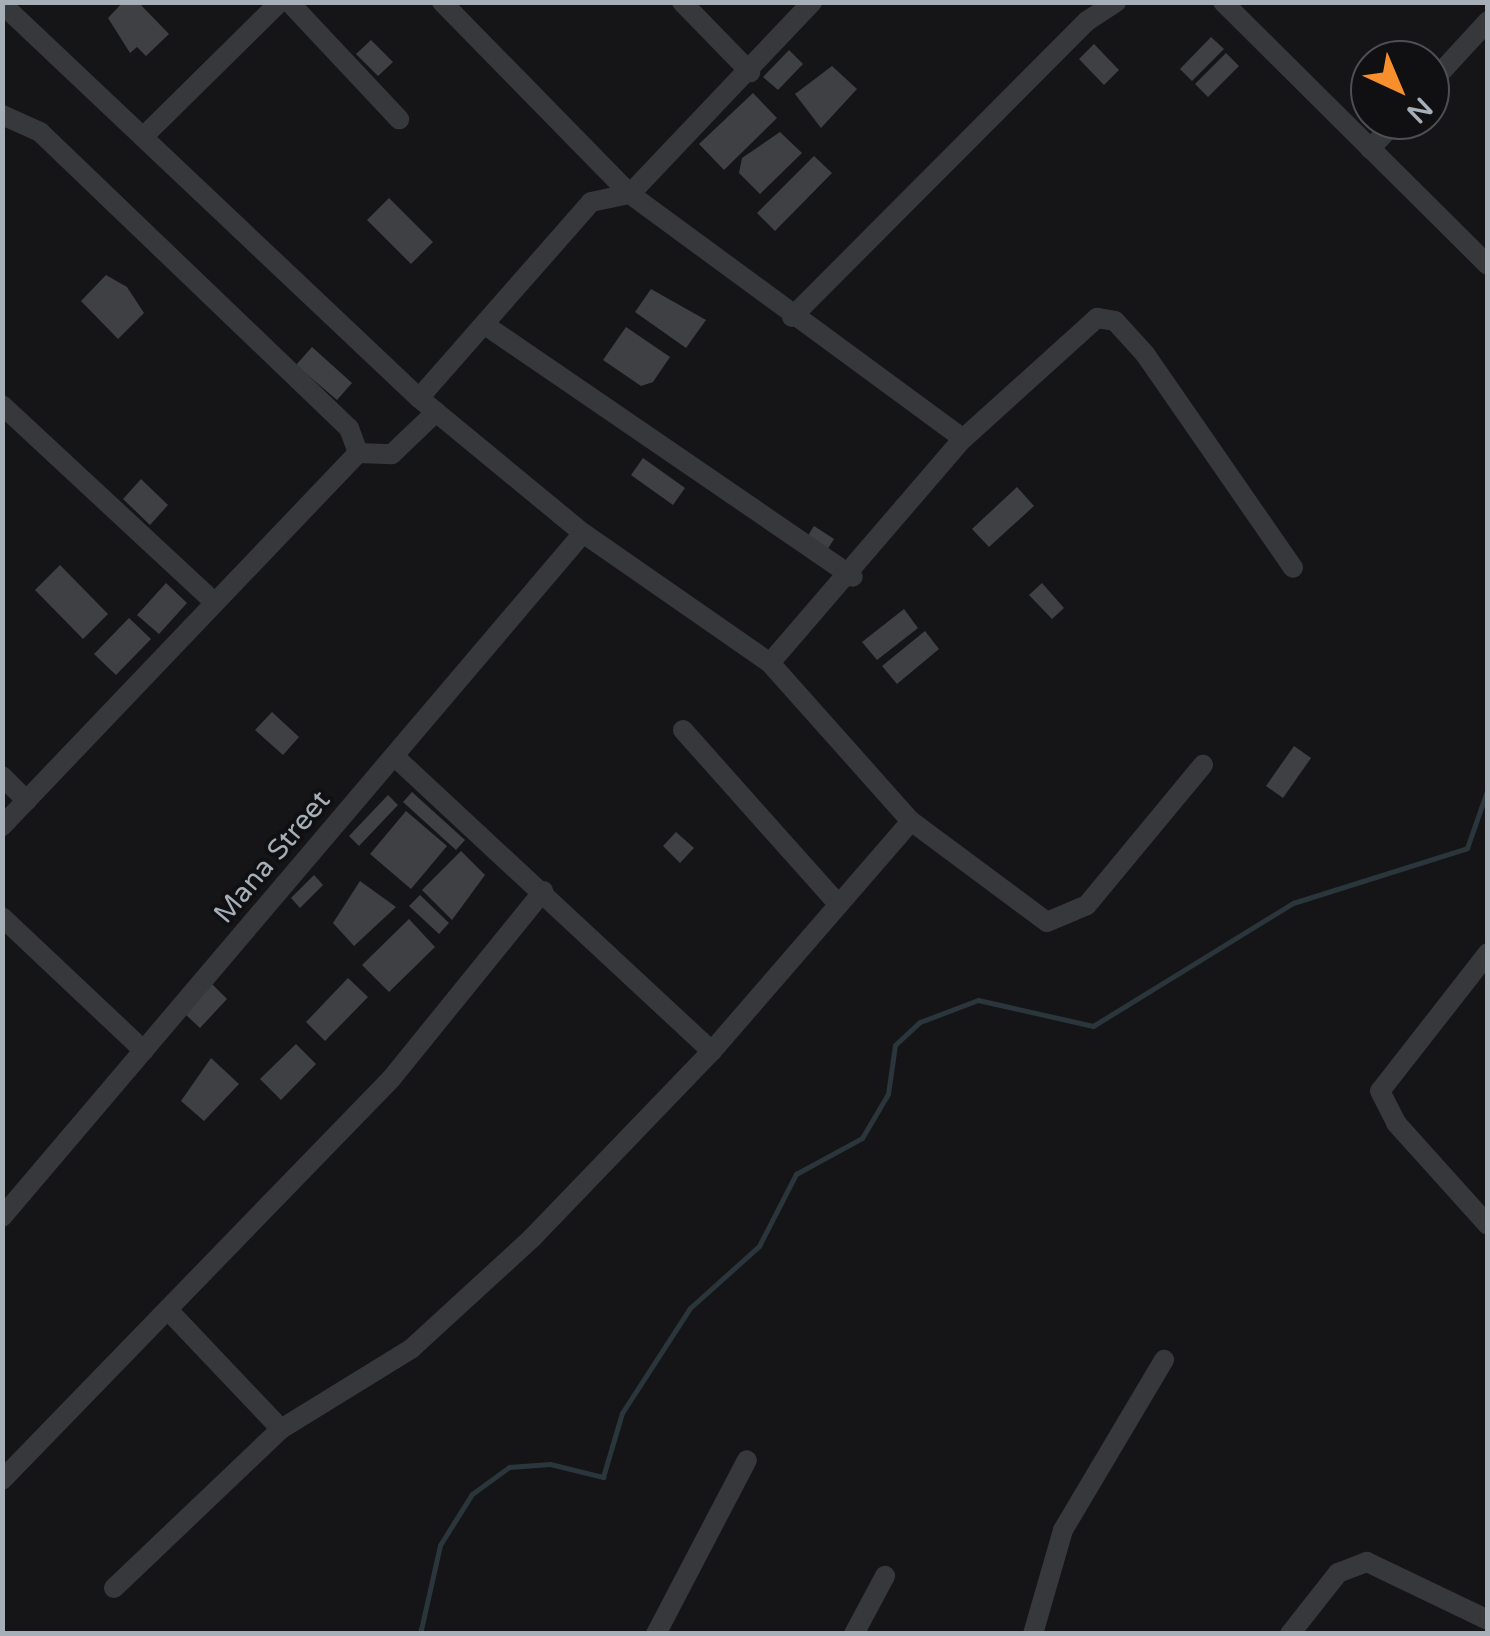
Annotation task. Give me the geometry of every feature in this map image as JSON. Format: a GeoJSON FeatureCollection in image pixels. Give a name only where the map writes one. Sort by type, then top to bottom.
{"type":"FeatureCollection","features":[{"type":"Feature","properties":{"kind":"street"},"geometry":{"type":"LineString","coordinates":[[143,137],[280,2]]}},
{"type":"Feature","properties":{"kind":"street"},"geometry":{"type":"LineString","coordinates":[[289,2],[399,120]]}},
{"type":"Feature","properties":{"kind":"street"},"geometry":{"type":"LineString","coordinates":[[442,2],[630,194],[792,317],[963,439]]}},
{"type":"Feature","properties":{"kind":"street"},"geometry":{"type":"LineString","coordinates":[[682,2],[750,72]]}},
{"type":"Feature","properties":{"kind":"street"},"geometry":{"type":"LineString","coordinates":[[419,398],[488,327],[592,202],[630,194],[750,72],[812,2]]}},
{"type":"Feature","properties":{"kind":"street"},"geometry":{"type":"LineString","coordinates":[[792,317],[1087,21],[1116,2]]}},
{"type":"Feature","properties":{"kind":"street"},"geometry":{"type":"LineString","coordinates":[[1223,2],[1488,265]]}},
{"type":"Feature","properties":{"kind":"street"},"geometry":{"type":"LineString","coordinates":[[2,4],[419,398],[584,533],[770,663],[910,821],[1047,922],[1068,921],[1204,765]]}},
{"type":"Feature","properties":{"kind":"street"},"geometry":{"type":"LineString","coordinates":[[1450,62],[1488,20]]}},
{"type":"Feature","properties":{"kind":"street"},"geometry":{"type":"LineString","coordinates":[[2,115],[40,132],[349,428],[358,453]]}},
{"type":"Feature","properties":{"kind":"street"},"geometry":{"type":"LineString","coordinates":[[1370,149],[1378,140]]}},
{"type":"Feature","properties":{"kind":"street"},"geometry":{"type":"LineString","coordinates":[[770,663],[853,576],[963,439],[1108,317],[1210,439],[1294,568]]}},
{"type":"Feature","properties":{"kind":"street"},"geometry":{"type":"LineString","coordinates":[[488,327],[853,576]]}},
{"type":"Feature","properties":{"kind":"street"},"geometry":{"type":"LineString","coordinates":[[2,405],[212,601]]}},
{"type":"Feature","properties":{"kind":"street"},"geometry":{"type":"LineString","coordinates":[[2,826],[212,601],[358,453],[392,454],[436,412]]}},
{"type":"Feature","properties":{"kind":"street","name":"Mana Street"},"geometry":{"type":"LineString","coordinates":[[2,1217],[584,533]]}},
{"type":"Feature","properties":{"kind":"street"},"geometry":{"type":"LineString","coordinates":[[683,730],[839,905]]}},
{"type":"Feature","properties":{"kind":"street"},"geometry":{"type":"LineString","coordinates":[[394,756],[712,1051]]}},
{"type":"Feature","properties":{"kind":"street"},"geometry":{"type":"LineString","coordinates":[[2,776],[27,801]]}},
{"type":"Feature","properties":{"kind":"street"},"geometry":{"type":"LineString","coordinates":[[114,1588],[282,1428],[410,1349],[712,1051],[910,821]]}},
{"type":"Feature","properties":{"kind":"street"},"geometry":{"type":"LineString","coordinates":[[2,1480],[391,1080],[543,892]]}},
{"type":"Feature","properties":{"kind":"street"},"geometry":{"type":"LineString","coordinates":[[2,917],[144,1051]]}},
{"type":"Feature","properties":{"kind":"street"},"geometry":{"type":"LineString","coordinates":[[1488,953],[1380,1091],[1396,1123],[1488,1225]]}},
{"type":"Feature","properties":{"kind":"street"},"geometry":{"type":"LineString","coordinates":[[168,1310],[282,1428]]}},
{"type":"Feature","properties":{"kind":"street"},"geometry":{"type":"LineString","coordinates":[[1033,1634],[1063,1530],[1164,1360]]}},
{"type":"Feature","properties":{"kind":"street"},"geometry":{"type":"LineString","coordinates":[[656,1634],[747,1460]]}},
{"type":"Feature","properties":{"kind":"street"},"geometry":{"type":"LineString","coordinates":[[1290,1634],[1338,1573],[1367,1562],[1488,1620]]}},
{"type":"Feature","properties":{"kind":"street"},"geometry":{"type":"LineString","coordinates":[[854,1634],[885,1576]]}},
{"type":"Feature","properties":{"kind":"building"},"geometry":{"type":"Polygon","coordinates":[[[123,2],[138,2],[169,34],[146,56],[137,47],[130,53],[108,18],[123,2]]]}},
{"type":"Feature","properties":{"kind":"building"},"geometry":{"type":"Polygon","coordinates":[[[1211,37],[1224,49],[1192,81],[1180,69],[1211,37]]]}},
{"type":"Feature","properties":{"kind":"building"},"geometry":{"type":"Polygon","coordinates":[[[371,40],[393,62],[378,76],[356,54],[371,40]]]}},
{"type":"Feature","properties":{"kind":"building"},"geometry":{"type":"Polygon","coordinates":[[[1094,44],[1119,70],[1104,85],[1079,59],[1094,44]]]}},
{"type":"Feature","properties":{"kind":"building"},"geometry":{"type":"Polygon","coordinates":[[[789,50],[803,64],[778,90],[763,77],[789,50]]]}},
{"type":"Feature","properties":{"kind":"building"},"geometry":{"type":"Polygon","coordinates":[[[1226,53],[1239,66],[1208,97],[1195,84],[1226,53]]]}},
{"type":"Feature","properties":{"kind":"building"},"geometry":{"type":"Polygon","coordinates":[[[832,66],[857,89],[821,128],[795,94],[832,66]]]}},
{"type":"Feature","properties":{"kind":"building"},"geometry":{"type":"Polygon","coordinates":[[[753,93],[777,118],[724,170],[699,144],[753,93]]]}},
{"type":"Feature","properties":{"kind":"building"},"geometry":{"type":"Polygon","coordinates":[[[780,132],[802,153],[760,194],[739,173],[742,158],[780,132]]]}},
{"type":"Feature","properties":{"kind":"building"},"geometry":{"type":"Polygon","coordinates":[[[814,156],[832,173],[775,231],[757,213],[814,156]]]}},
{"type":"Feature","properties":{"kind":"building"},"geometry":{"type":"Polygon","coordinates":[[[389,198],[433,242],[411,264],[367,220],[389,198]]]}},
{"type":"Feature","properties":{"kind":"building"},"geometry":{"type":"Polygon","coordinates":[[[106,275],[127,287],[144,313],[118,339],[81,301],[106,275]]]}},
{"type":"Feature","properties":{"kind":"building"},"geometry":{"type":"Polygon","coordinates":[[[651,289],[706,320],[686,348],[635,312],[651,289]]]}},
{"type":"Feature","properties":{"kind":"building"},"geometry":{"type":"Polygon","coordinates":[[[626,327],[670,357],[653,382],[641,386],[603,360],[626,327]]]}},
{"type":"Feature","properties":{"kind":"building"},"geometry":{"type":"Polygon","coordinates":[[[312,347],[352,383],[337,400],[296,365],[312,347]]]}},
{"type":"Feature","properties":{"kind":"building"},"geometry":{"type":"Polygon","coordinates":[[[643,458],[685,488],[673,505],[631,475],[643,458]]]}},
{"type":"Feature","properties":{"kind":"building"},"geometry":{"type":"Polygon","coordinates":[[[141,479],[168,505],[150,525],[123,499],[141,479]]]}},
{"type":"Feature","properties":{"kind":"building"},"geometry":{"type":"Polygon","coordinates":[[[1017,487],[1034,506],[989,547],[972,529],[1017,487]]]}},
{"type":"Feature","properties":{"kind":"building"},"geometry":{"type":"Polygon","coordinates":[[[814,526],[834,539],[827,550],[807,537],[814,526]]]}},
{"type":"Feature","properties":{"kind":"building"},"geometry":{"type":"Polygon","coordinates":[[[60,565],[108,614],[83,639],[35,590],[60,565]]]}},
{"type":"Feature","properties":{"kind":"building"},"geometry":{"type":"Polygon","coordinates":[[[166,583],[187,603],[159,634],[137,615],[166,583]]]}},
{"type":"Feature","properties":{"kind":"building"},"geometry":{"type":"Polygon","coordinates":[[[1042,583],[1064,608],[1052,619],[1029,595],[1042,583]]]}},
{"type":"Feature","properties":{"kind":"building"},"geometry":{"type":"Polygon","coordinates":[[[904,609],[918,628],[877,660],[862,642],[904,609]]]}},
{"type":"Feature","properties":{"kind":"building"},"geometry":{"type":"Polygon","coordinates":[[[129,618],[151,639],[116,675],[94,654],[129,618]]]}},
{"type":"Feature","properties":{"kind":"building"},"geometry":{"type":"Polygon","coordinates":[[[925,631],[939,649],[897,684],[882,666],[925,631]]]}},
{"type":"Feature","properties":{"kind":"building"},"geometry":{"type":"Polygon","coordinates":[[[272,712],[299,737],[283,755],[255,730],[272,712]]]}},
{"type":"Feature","properties":{"kind":"building"},"geometry":{"type":"Polygon","coordinates":[[[1294,746],[1311,758],[1283,798],[1266,786],[1294,746]]]}},
{"type":"Feature","properties":{"kind":"building"},"geometry":{"type":"Polygon","coordinates":[[[412,792],[465,840],[456,850],[403,802],[412,792]]]}},
{"type":"Feature","properties":{"kind":"building"},"geometry":{"type":"Polygon","coordinates":[[[388,795],[398,805],[359,846],[349,836],[388,795]]]}},
{"type":"Feature","properties":{"kind":"building"},"geometry":{"type":"Polygon","coordinates":[[[406,811],[447,846],[411,889],[370,854],[406,811]]]}},
{"type":"Feature","properties":{"kind":"building"},"geometry":{"type":"Polygon","coordinates":[[[676,832],[694,848],[680,863],[663,846],[676,832]]]}},
{"type":"Feature","properties":{"kind":"building"},"geometry":{"type":"Polygon","coordinates":[[[461,851],[485,875],[452,920],[422,890],[461,851]]]}},
{"type":"Feature","properties":{"kind":"building"},"geometry":{"type":"Polygon","coordinates":[[[314,875],[323,885],[300,908],[291,898],[314,875]]]}},
{"type":"Feature","properties":{"kind":"building"},"geometry":{"type":"Polygon","coordinates":[[[360,881],[396,907],[354,946],[333,923],[360,881]]]}},
{"type":"Feature","properties":{"kind":"building"},"geometry":{"type":"Polygon","coordinates":[[[420,895],[449,923],[439,934],[409,906],[420,895]]]}},
{"type":"Feature","properties":{"kind":"building"},"geometry":{"type":"Polygon","coordinates":[[[409,919],[435,947],[389,992],[362,965],[409,919]]]}},
{"type":"Feature","properties":{"kind":"building"},"geometry":{"type":"Polygon","coordinates":[[[348,978],[368,997],[325,1041],[306,1022],[348,978]]]}},
{"type":"Feature","properties":{"kind":"building"},"geometry":{"type":"Polygon","coordinates":[[[212,984],[227,999],[200,1028],[184,1013],[212,984]]]}},
{"type":"Feature","properties":{"kind":"building"},"geometry":{"type":"Polygon","coordinates":[[[296,1044],[316,1064],[281,1100],[260,1079],[296,1044]]]}},
{"type":"Feature","properties":{"kind":"building"},"geometry":{"type":"Polygon","coordinates":[[[211,1058],[239,1084],[204,1121],[181,1101],[211,1058]]]}},
{"type":"Feature","properties":{"kind":"waterway"},"geometry":{"type":"LineString","coordinates":[[420,1634],[440,1545],[472,1494],[509,1467],[550,1464],[603,1477],[622,1413],[690,1308],[759,1246],[796,1174],[862,1138],[888,1094],[895,1045],[920,1022],[978,1000],[1093,1026],[1293,903],[1467,848],[1488,788]]}}]}
